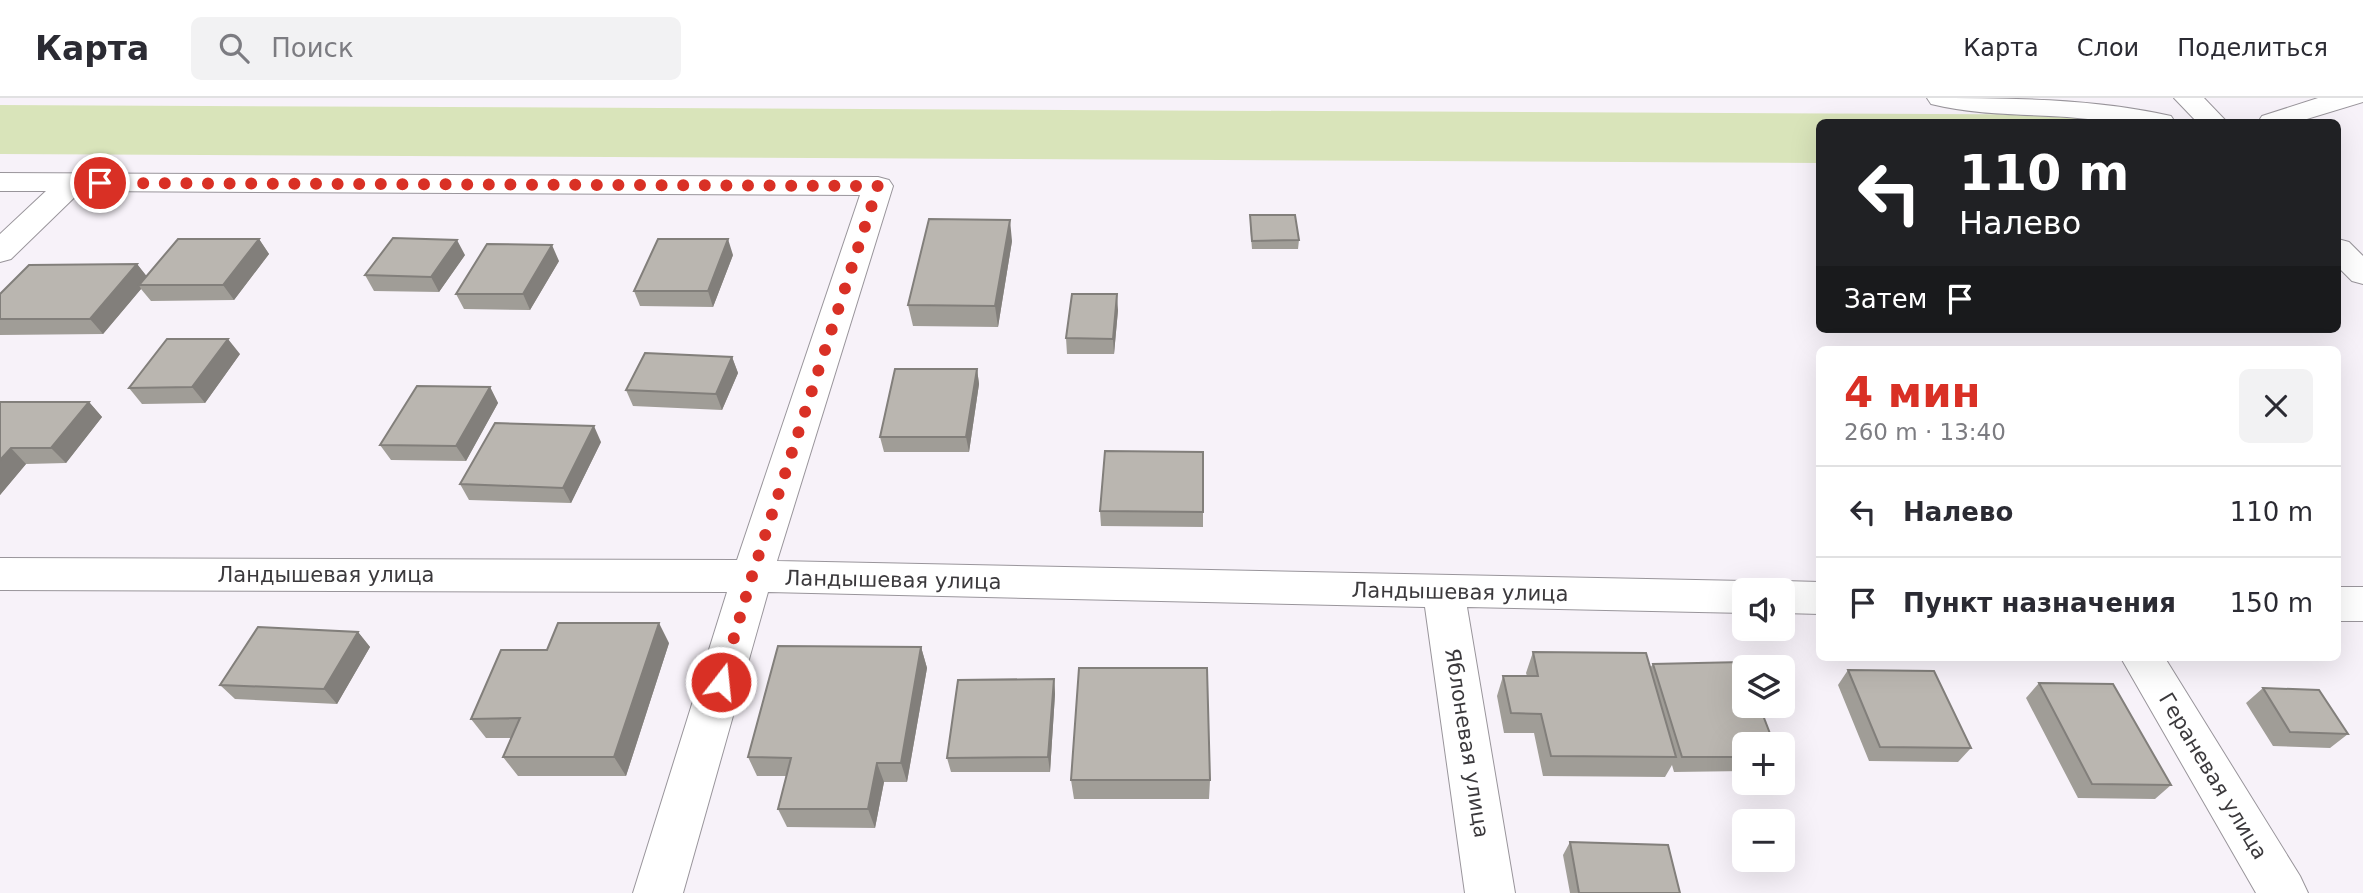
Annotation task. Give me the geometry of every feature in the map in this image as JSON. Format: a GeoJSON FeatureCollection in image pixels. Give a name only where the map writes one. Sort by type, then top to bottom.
{"type":"FeatureCollection","features":[{"type":"Feature","properties":{"kind":"street"},"geometry":{"type":"LineString","coordinates":[[1941,98],[2129,113],[2150,119]]}},
{"type":"Feature","properties":{"kind":"street"},"geometry":{"type":"LineString","coordinates":[[2188,98],[2210,119]]}},
{"type":"Feature","properties":{"kind":"street"},"geometry":{"type":"LineString","coordinates":[[2314,98],[2363,98]]}},
{"type":"Feature","properties":{"kind":"street"},"geometry":{"type":"LineString","coordinates":[[2280,119],[2308,108],[2352,98]]}},
{"type":"Feature","properties":{"kind":"street"},"geometry":{"type":"LineString","coordinates":[[0,182],[878,186],[752,576],[658,893]]}},
{"type":"Feature","properties":{"kind":"street"},"geometry":{"type":"LineString","coordinates":[[0,252],[72,183]]}},
{"type":"Feature","properties":{"kind":"street"},"geometry":{"type":"LineString","coordinates":[[2341,252],[2363,274]]}},
{"type":"Feature","properties":{"kind":"street","name":"Ландышевая улица"},"geometry":{"type":"LineString","coordinates":[[0,574],[752,576],[1732,597]]}},
{"type":"Feature","properties":{"kind":"street","name":"Яблоневая улица"},"geometry":{"type":"LineString","coordinates":[[1444,592],[1490,893]]}},
{"type":"Feature","properties":{"kind":"street"},"geometry":{"type":"LineString","coordinates":[[1795,597],[1816,598]]}},
{"type":"Feature","properties":{"kind":"street"},"geometry":{"type":"LineString","coordinates":[[2341,604],[2363,604]]}},
{"type":"Feature","properties":{"kind":"street","name":"Гераневая улица"},"geometry":{"type":"LineString","coordinates":[[2145,661],[2283,893]]}},
{"type":"Feature","properties":{"kind":"green space"},"geometry":{"type":"Polygon","coordinates":[[[0,105],[2165,115],[2172,119],[1816,119],[1816,163],[0,154],[0,105]]]}},
{"type":"Feature","properties":{"kind":"building"},"geometry":{"type":"Polygon","coordinates":[[[1250,215],[1295,215],[1299,240],[1252,241],[1250,215]]]}},
{"type":"Feature","properties":{"kind":"building"},"geometry":{"type":"Polygon","coordinates":[[[929,219],[1010,220],[995,306],[908,305],[929,219]]]}},
{"type":"Feature","properties":{"kind":"building"},"geometry":{"type":"Polygon","coordinates":[[[393,238],[457,240],[431,277],[365,275],[393,238]]]}},
{"type":"Feature","properties":{"kind":"building"},"geometry":{"type":"Polygon","coordinates":[[[178,239],[259,239],[223,285],[139,285],[178,239]]]}},
{"type":"Feature","properties":{"kind":"building"},"geometry":{"type":"Polygon","coordinates":[[[658,239],[728,239],[708,291],[634,291],[658,239]]]}},
{"type":"Feature","properties":{"kind":"building"},"geometry":{"type":"Polygon","coordinates":[[[487,244],[552,245],[523,294],[456,294],[487,244]]]}},
{"type":"Feature","properties":{"kind":"building"},"geometry":{"type":"Polygon","coordinates":[[[137,264],[90,319],[0,319],[0,294],[29,265],[137,264]]]}},
{"type":"Feature","properties":{"kind":"building"},"geometry":{"type":"Polygon","coordinates":[[[1072,294],[1117,294],[1113,339],[1066,338],[1072,294]]]}},
{"type":"Feature","properties":{"kind":"building"},"geometry":{"type":"Polygon","coordinates":[[[167,339],[228,339],[192,387],[129,388],[167,339]]]}},
{"type":"Feature","properties":{"kind":"building"},"geometry":{"type":"Polygon","coordinates":[[[645,353],[732,357],[716,394],[626,390],[645,353]]]}},
{"type":"Feature","properties":{"kind":"building"},"geometry":{"type":"Polygon","coordinates":[[[895,369],[977,369],[966,437],[880,437],[895,369]]]}},
{"type":"Feature","properties":{"kind":"building"},"geometry":{"type":"Polygon","coordinates":[[[417,386],[490,387],[456,446],[380,445],[417,386]]]}},
{"type":"Feature","properties":{"kind":"building"},"geometry":{"type":"Polygon","coordinates":[[[0,402],[89,402],[51,448],[11,448],[0,460],[0,402]]]}},
{"type":"Feature","properties":{"kind":"building"},"geometry":{"type":"Polygon","coordinates":[[[495,423],[594,426],[563,488],[460,484],[495,423]]]}},
{"type":"Feature","properties":{"kind":"building"},"geometry":{"type":"Polygon","coordinates":[[[1105,451],[1203,452],[1203,512],[1100,511],[1105,451]]]}},
{"type":"Feature","properties":{"kind":"building"},"geometry":{"type":"Polygon","coordinates":[[[558,623],[659,623],[614,757],[503,757],[520,718],[471,719],[501,650],[547,650],[558,623]]]}},
{"type":"Feature","properties":{"kind":"building"},"geometry":{"type":"Polygon","coordinates":[[[258,627],[358,632],[324,689],[220,685],[258,627]]]}},
{"type":"Feature","properties":{"kind":"building"},"geometry":{"type":"Polygon","coordinates":[[[778,646],[921,647],[901,763],[877,763],[868,809],[778,809],[791,758],[748,757],[778,646]]]}},
{"type":"Feature","properties":{"kind":"building"},"geometry":{"type":"Polygon","coordinates":[[[1533,652],[1646,653],[1676,757],[1551,756],[1541,714],[1511,713],[1503,676],[1538,676],[1533,652]]]}},
{"type":"Feature","properties":{"kind":"building"},"geometry":{"type":"Polygon","coordinates":[[[1732,662],[1732,718],[1764,718],[1769,732],[1732,732],[1732,757],[1682,757],[1653,664],[1732,662]]]}},
{"type":"Feature","properties":{"kind":"building"},"geometry":{"type":"Polygon","coordinates":[[[1079,668],[1207,668],[1210,780],[1071,780],[1079,668]]]}},
{"type":"Feature","properties":{"kind":"building"},"geometry":{"type":"Polygon","coordinates":[[[1848,670],[1934,671],[1971,748],[1880,747],[1848,670]]]}},
{"type":"Feature","properties":{"kind":"building"},"geometry":{"type":"Polygon","coordinates":[[[1054,679],[1048,757],[947,758],[958,680],[1054,679]]]}},
{"type":"Feature","properties":{"kind":"building"},"geometry":{"type":"Polygon","coordinates":[[[2039,683],[2113,684],[2171,785],[2092,784],[2039,683]]]}},
{"type":"Feature","properties":{"kind":"building"},"geometry":{"type":"Polygon","coordinates":[[[2263,688],[2319,690],[2348,734],[2290,732],[2263,688]]]}},
{"type":"Feature","properties":{"kind":"building"},"geometry":{"type":"Polygon","coordinates":[[[1570,842],[1668,845],[1680,893],[1579,893],[1570,842]]]}},
{"type":"Feature","properties":{"kind":"route"},"geometry":{"type":"LineString","coordinates":[[100,183],[878,186],[752,576],[721,682]]}}]}
